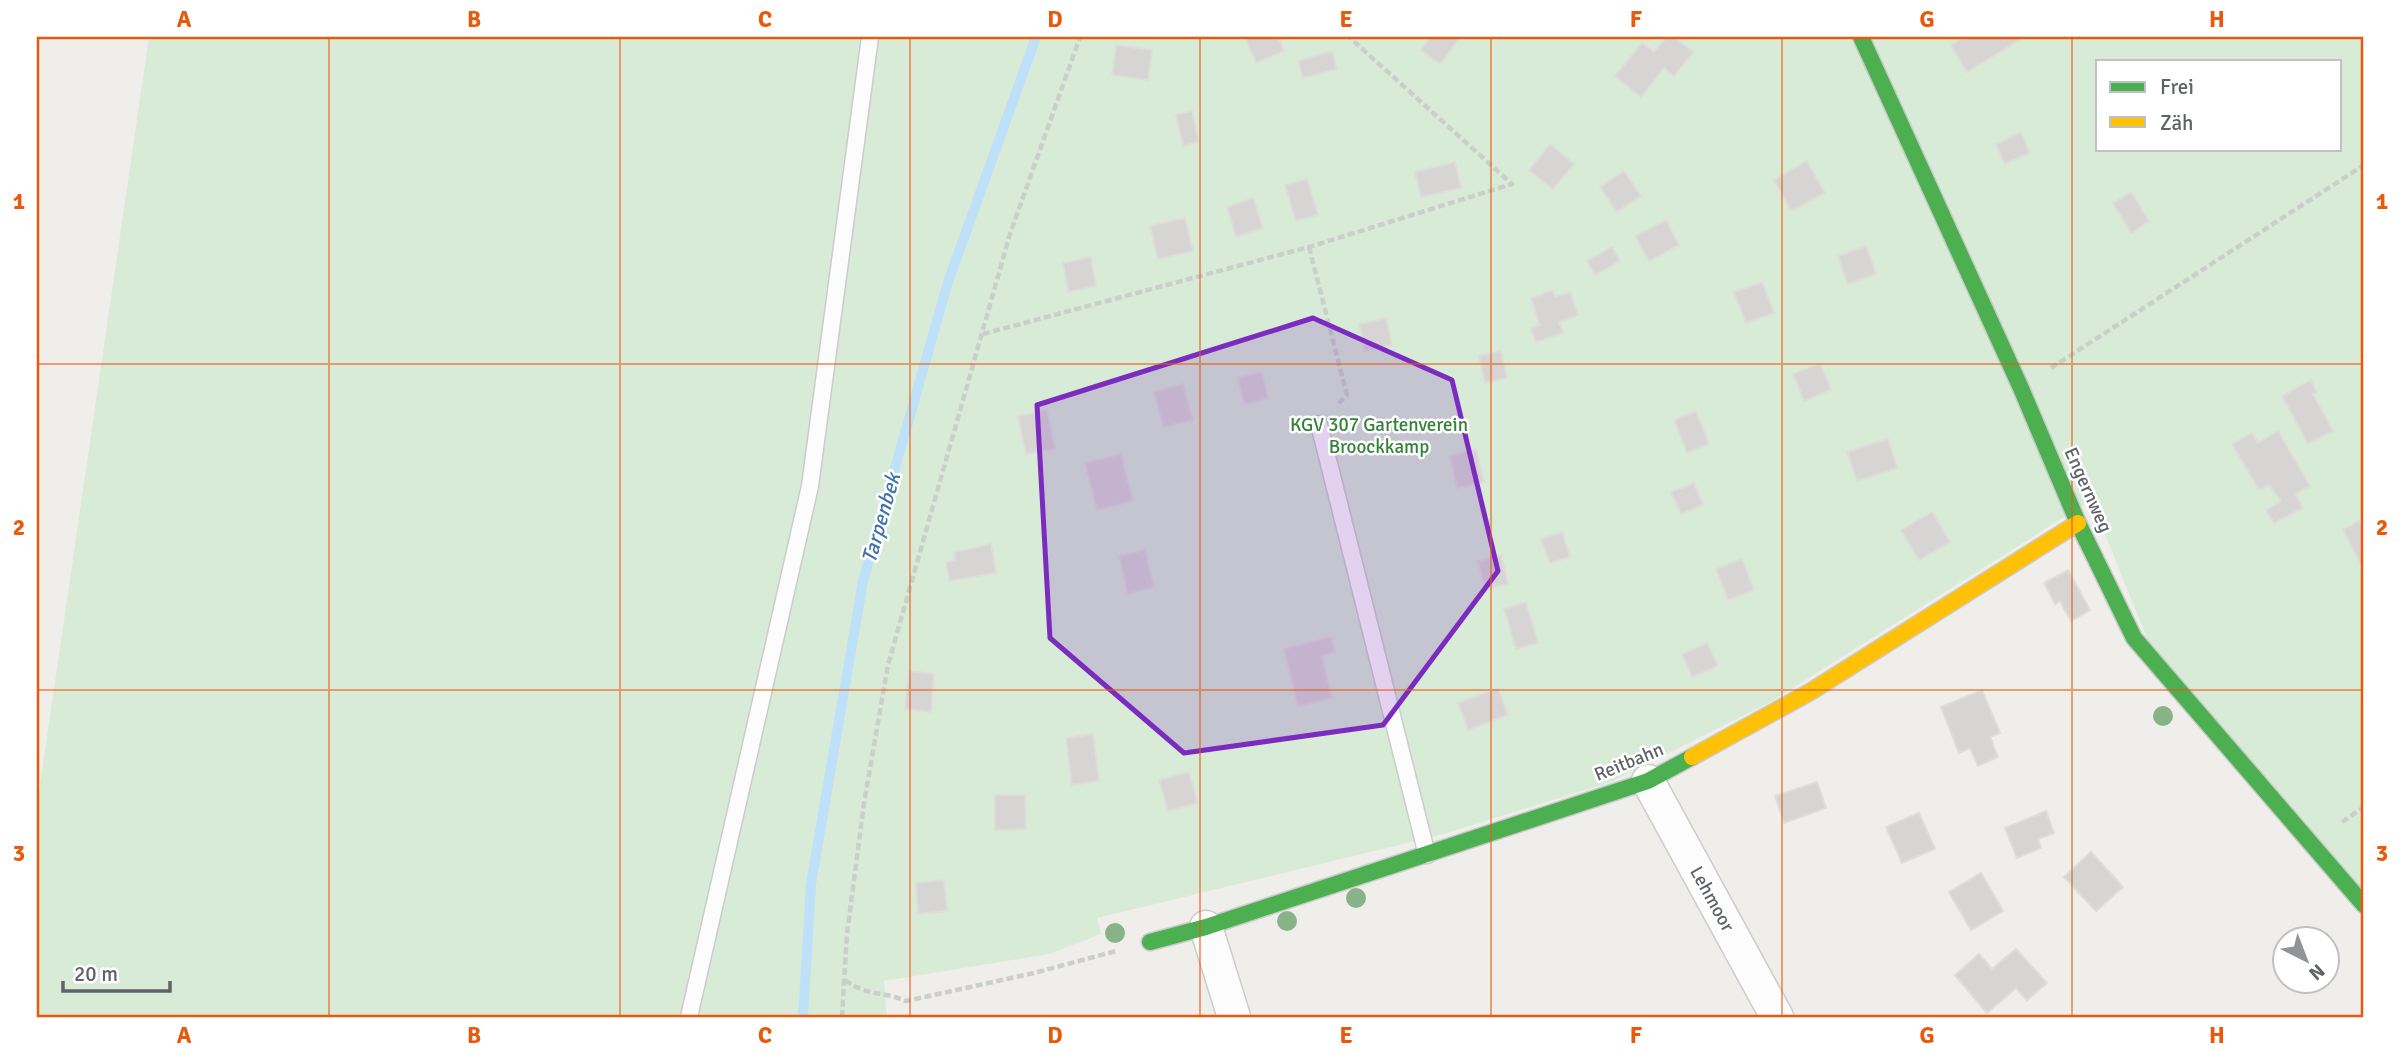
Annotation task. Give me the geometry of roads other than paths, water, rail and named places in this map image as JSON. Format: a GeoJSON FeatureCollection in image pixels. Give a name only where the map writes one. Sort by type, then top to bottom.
{"type":"FeatureCollection","features":[{"type":"Feature","properties":{"kind":"street","name":"Engernweg"},"geometry":{"type":"LineString","coordinates":[[1861,37],[2020,386],[2078,523],[2134,638],[2364,905]]}},
{"type":"Feature","properties":{"kind":"street","name":"Reitbahn"},"geometry":{"type":"LineString","coordinates":[[1150,942],[1206,927],[1648,781],[1810,692],[2078,523]]}},
{"type":"Feature","properties":{"kind":"street","name":"Lehmoor"},"geometry":{"type":"LineString","coordinates":[[1648,781],[1777,1017]]}},
{"type":"Feature","properties":{"kind":"street"},"geometry":{"type":"LineString","coordinates":[[1206,927],[1234,1017]]}},
{"type":"Feature","properties":{"kind":"lane"},"geometry":{"type":"LineString","coordinates":[[689,1017],[810,486],[870,37]]}},
{"type":"Feature","properties":{"kind":"lane"},"geometry":{"type":"LineString","coordinates":[[1320,424],[1427,855]]}},
{"type":"Feature","properties":{"kind":"waterway","name":"Tarpenbek"},"geometry":{"type":"LineString","coordinates":[[803,1017],[811,884],[863,581],[948,282],[1036,37]]}},
{"type":"Feature","properties":{"kind":"park label","name":"KGV 307 Gartenverein Broockkamp"},"geometry":{"type":"Point","coordinates":[1379,436]}}]}
